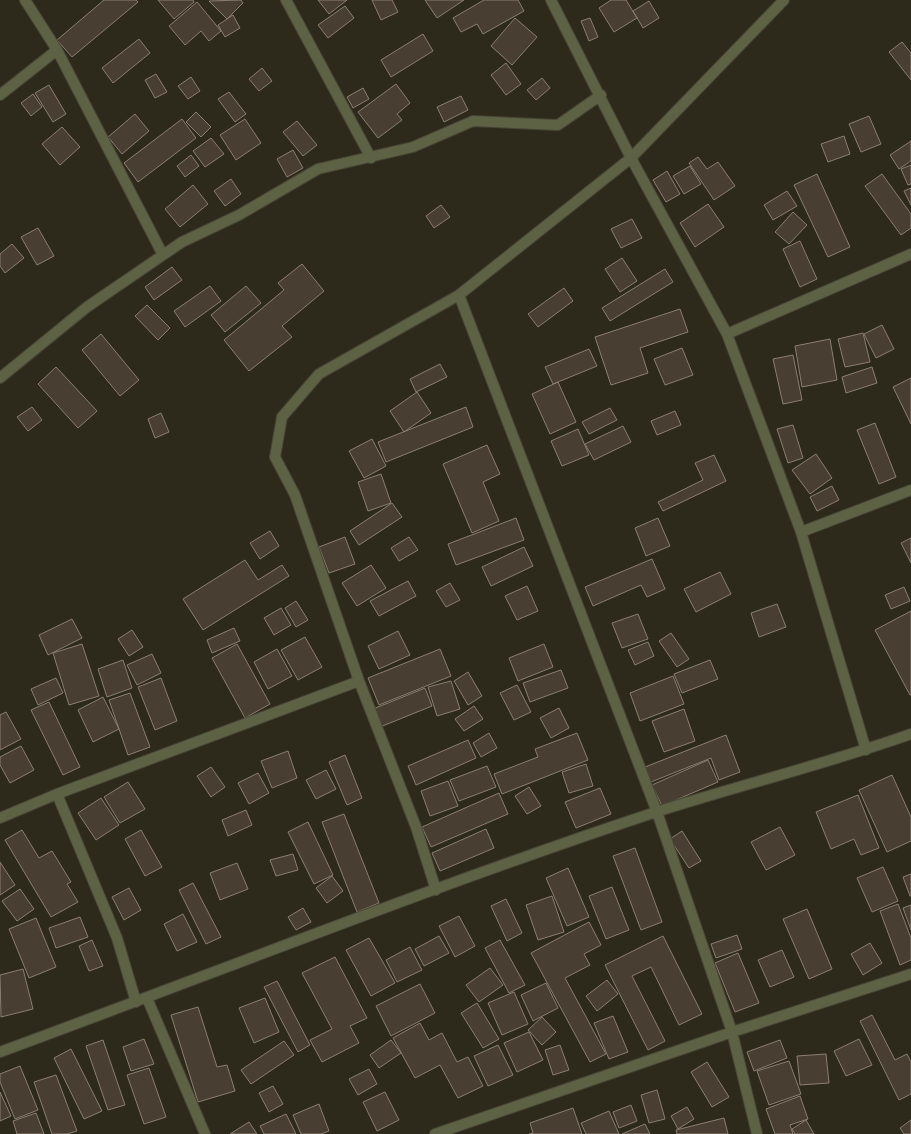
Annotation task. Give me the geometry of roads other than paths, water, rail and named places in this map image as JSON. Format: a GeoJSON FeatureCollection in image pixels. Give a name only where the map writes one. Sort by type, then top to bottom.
{"type":"FeatureCollection","features":[{"type":"Feature","properties":{"kind":"street"},"geometry":{"type":"LineString","coordinates":[[25,0],[57,50],[163,255]]}},
{"type":"Feature","properties":{"kind":"street"},"geometry":{"type":"LineString","coordinates":[[286,0],[371,158]]}},
{"type":"Feature","properties":{"kind":"street"},"geometry":{"type":"LineString","coordinates":[[551,0],[601,95],[631,158],[727,334],[801,532],[866,750]]}},
{"type":"Feature","properties":{"kind":"street"},"geometry":{"type":"LineString","coordinates":[[436,890],[416,827],[360,681],[295,495],[275,457],[282,417],[319,374],[459,295],[631,158],[784,0]]}},
{"type":"Feature","properties":{"kind":"street"},"geometry":{"type":"LineString","coordinates":[[0,95],[57,50]]}},
{"type":"Feature","properties":{"kind":"street"},"geometry":{"type":"LineString","coordinates":[[0,378],[87,307],[182,242],[240,215],[318,169],[371,158],[413,147],[472,121],[558,125],[601,95]]}},
{"type":"Feature","properties":{"kind":"street"},"geometry":{"type":"LineString","coordinates":[[727,334],[911,254]]}},
{"type":"Feature","properties":{"kind":"street"},"geometry":{"type":"LineString","coordinates":[[459,295],[657,812],[732,1032],[757,1134]]}},
{"type":"Feature","properties":{"kind":"street"},"geometry":{"type":"LineString","coordinates":[[801,532],[911,490]]}},
{"type":"Feature","properties":{"kind":"street"},"geometry":{"type":"LineString","coordinates":[[0,818],[57,794],[360,681]]}},
{"type":"Feature","properties":{"kind":"street"},"geometry":{"type":"LineString","coordinates":[[0,1052],[436,890],[657,812],[866,750],[911,734]]}},
{"type":"Feature","properties":{"kind":"street"},"geometry":{"type":"LineString","coordinates":[[57,794],[117,938],[136,1002]]}},
{"type":"Feature","properties":{"kind":"street"},"geometry":{"type":"LineString","coordinates":[[435,1134],[732,1032],[911,974]]}},
{"type":"Feature","properties":{"kind":"street"},"geometry":{"type":"LineString","coordinates":[[147,998],[206,1134]]}}]}
